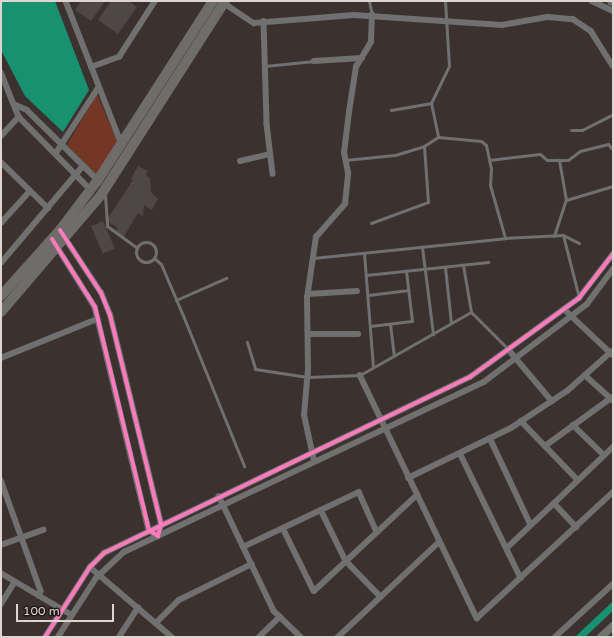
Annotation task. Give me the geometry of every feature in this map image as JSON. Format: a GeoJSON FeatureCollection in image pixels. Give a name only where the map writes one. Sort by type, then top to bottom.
{"type":"FeatureCollection","features":[{"type":"Feature","properties":{"kind":"highway"},"geometry":{"type":"LineString","coordinates":[[1,312],[55,243],[60,230],[123,145],[213,1]]}},
{"type":"Feature","properties":{"kind":"highway"},"geometry":{"type":"LineString","coordinates":[[1,296],[55,243],[66,239],[105,189],[224,2]]}},
{"type":"Feature","properties":{"kind":"street"},"geometry":{"type":"LineString","coordinates":[[66,1],[98,88],[123,145]]}},
{"type":"Feature","properties":{"kind":"street"},"geometry":{"type":"LineString","coordinates":[[68,8],[73,1]]}},
{"type":"Feature","properties":{"kind":"street"},"geometry":{"type":"LineString","coordinates":[[91,67],[119,57],[155,1]]}},
{"type":"Feature","properties":{"kind":"street"},"geometry":{"type":"LineString","coordinates":[[592,1],[613,11]]}},
{"type":"Feature","properties":{"kind":"street"},"geometry":{"type":"LineString","coordinates":[[224,2],[254,23],[264,21],[372,15],[448,23],[502,25],[548,17],[573,19],[591,31],[613,66]]}},
{"type":"Feature","properties":{"kind":"street"},"geometry":{"type":"LineString","coordinates":[[314,461],[310,452],[304,415],[307,377],[308,294],[316,237],[345,204],[345,160],[349,112],[356,67],[371,42],[372,15]]}},
{"type":"Feature","properties":{"kind":"street"},"geometry":{"type":"LineString","coordinates":[[264,21],[270,154],[273,174]]}},
{"type":"Feature","properties":{"kind":"street"},"geometry":{"type":"LineString","coordinates":[[314,61],[362,58]]}},
{"type":"Feature","properties":{"kind":"street"},"geometry":{"type":"LineString","coordinates":[[1,73],[16,105],[19,117],[91,190]]}},
{"type":"Feature","properties":{"kind":"street"},"geometry":{"type":"LineString","coordinates":[[56,153],[98,88]]}},
{"type":"Feature","properties":{"kind":"street"},"geometry":{"type":"LineString","coordinates":[[16,105],[26,110],[98,180]]}},
{"type":"Feature","properties":{"kind":"street"},"geometry":{"type":"LineString","coordinates":[[1,136],[19,117]]}},
{"type":"Feature","properties":{"kind":"street"},"geometry":{"type":"LineString","coordinates":[[240,161],[270,154]]}},
{"type":"Feature","properties":{"kind":"street"},"geometry":{"type":"LineString","coordinates":[[1,162],[48,208]]}},
{"type":"Feature","properties":{"kind":"street"},"geometry":{"type":"LineString","coordinates":[[1,263],[83,166]]}},
{"type":"Feature","properties":{"kind":"street"},"geometry":{"type":"LineString","coordinates":[[1,223],[30,191]]}},
{"type":"Feature","properties":{"kind":"street"},"geometry":{"type":"LineString","coordinates":[[60,230],[101,293],[110,315],[160,524],[158,536]]}},
{"type":"Feature","properties":{"kind":"street"},"geometry":{"type":"LineString","coordinates":[[55,243],[95,308],[149,530],[158,536]]}},
{"type":"Feature","properties":{"kind":"street"},"geometry":{"type":"LineString","coordinates":[[45,637],[90,568],[104,552],[379,419],[470,377],[579,298],[613,254]]}},
{"type":"Feature","properties":{"kind":"street"},"geometry":{"type":"LineString","coordinates":[[58,637],[99,575],[124,552],[383,428],[484,382],[587,304],[613,269]]}},
{"type":"Feature","properties":{"kind":"street"},"geometry":{"type":"LineString","coordinates":[[308,294],[357,291]]}},
{"type":"Feature","properties":{"kind":"street"},"geometry":{"type":"LineString","coordinates":[[408,478],[490,438],[521,421],[552,401],[612,353],[564,309]]}},
{"type":"Feature","properties":{"kind":"street"},"geometry":{"type":"LineString","coordinates":[[1,358],[98,319]]}},
{"type":"Feature","properties":{"kind":"street"},"geometry":{"type":"LineString","coordinates":[[308,334],[358,334]]}},
{"type":"Feature","properties":{"kind":"street"},"geometry":{"type":"LineString","coordinates":[[509,350],[552,401]]}},
{"type":"Feature","properties":{"kind":"street"},"geometry":{"type":"LineString","coordinates":[[360,375],[383,428],[477,618],[613,492]]}},
{"type":"Feature","properties":{"kind":"street"},"geometry":{"type":"LineString","coordinates":[[545,446],[612,399],[585,375]]}},
{"type":"Feature","properties":{"kind":"street"},"geometry":{"type":"LineString","coordinates":[[521,421],[578,480]]}},
{"type":"Feature","properties":{"kind":"street"},"geometry":{"type":"LineString","coordinates":[[573,425],[604,455]]}},
{"type":"Feature","properties":{"kind":"street"},"geometry":{"type":"LineString","coordinates":[[490,438],[531,525]]}},
{"type":"Feature","properties":{"kind":"street"},"geometry":{"type":"LineString","coordinates":[[507,548],[613,447]]}},
{"type":"Feature","properties":{"kind":"street"},"geometry":{"type":"LineString","coordinates":[[460,452],[521,578]]}},
{"type":"Feature","properties":{"kind":"street"},"geometry":{"type":"LineString","coordinates":[[1,480],[41,591],[39,596]]}},
{"type":"Feature","properties":{"kind":"street"},"geometry":{"type":"LineString","coordinates":[[244,547],[358,492],[378,532]]}},
{"type":"Feature","properties":{"kind":"street"},"geometry":{"type":"LineString","coordinates":[[283,528],[314,591],[416,495]]}},
{"type":"Feature","properties":{"kind":"street"},"geometry":{"type":"LineString","coordinates":[[219,496],[274,611],[301,637]]}},
{"type":"Feature","properties":{"kind":"street"},"geometry":{"type":"LineString","coordinates":[[554,503],[576,527]]}},
{"type":"Feature","properties":{"kind":"street"},"geometry":{"type":"LineString","coordinates":[[321,510],[346,561],[381,597]]}},
{"type":"Feature","properties":{"kind":"street"},"geometry":{"type":"LineString","coordinates":[[1,545],[43,530]]}},
{"type":"Feature","properties":{"kind":"street"},"geometry":{"type":"LineString","coordinates":[[338,637],[439,542]]}},
{"type":"Feature","properties":{"kind":"street"},"geometry":{"type":"LineString","coordinates":[[156,623],[178,600],[252,564]]}},
{"type":"Feature","properties":{"kind":"street"},"geometry":{"type":"LineString","coordinates":[[90,568],[172,637]]}},
{"type":"Feature","properties":{"kind":"street"},"geometry":{"type":"LineString","coordinates":[[1,573],[72,615]]}},
{"type":"Feature","properties":{"kind":"street"},"geometry":{"type":"LineString","coordinates":[[1,604],[15,582]]}},
{"type":"Feature","properties":{"kind":"street"},"geometry":{"type":"LineString","coordinates":[[555,637],[613,584]]}},
{"type":"Feature","properties":{"kind":"street"},"geometry":{"type":"LineString","coordinates":[[119,637],[138,608]]}},
{"type":"Feature","properties":{"kind":"street"},"geometry":{"type":"LineString","coordinates":[[258,637],[280,617]]}},
{"type":"Feature","properties":{"kind":"street"},"geometry":{"type":"LineString","coordinates":[[601,637],[613,626]]}},
{"type":"Feature","properties":{"kind":"lane"},"geometry":{"type":"LineString","coordinates":[[369,1],[372,15]]}},
{"type":"Feature","properties":{"kind":"lane"},"geometry":{"type":"LineString","coordinates":[[438,137],[431,103],[449,66],[448,23],[445,1]]}},
{"type":"Feature","properties":{"kind":"lane"},"geometry":{"type":"LineString","coordinates":[[265,66],[314,61]]}},
{"type":"Feature","properties":{"kind":"lane"},"geometry":{"type":"LineString","coordinates":[[391,110],[431,103]]}},
{"type":"Feature","properties":{"kind":"lane"},"geometry":{"type":"LineString","coordinates":[[571,130],[582,130],[613,114]]}},
{"type":"Feature","properties":{"kind":"lane"},"geometry":{"type":"LineString","coordinates":[[345,160],[373,159],[424,146],[438,137],[481,141],[486,145],[489,160],[490,184],[505,238]]}},
{"type":"Feature","properties":{"kind":"lane"},"geometry":{"type":"LineString","coordinates":[[489,160],[540,154],[547,160],[568,160],[580,151],[608,144],[613,150]]}},
{"type":"Feature","properties":{"kind":"lane"},"geometry":{"type":"LineString","coordinates":[[371,223],[428,202],[424,146]]}},
{"type":"Feature","properties":{"kind":"lane"},"geometry":{"type":"LineString","coordinates":[[554,236],[566,200],[559,160]]}},
{"type":"Feature","properties":{"kind":"lane"},"geometry":{"type":"LineString","coordinates":[[566,200],[613,186]]}},
{"type":"Feature","properties":{"kind":"lane"},"geometry":{"type":"LineString","coordinates":[[105,189],[107,226],[137,248]]}},
{"type":"Feature","properties":{"kind":"lane"},"geometry":{"type":"LineString","coordinates":[[313,258],[505,238],[563,235],[579,244]]}},
{"type":"Feature","properties":{"kind":"lane"},"geometry":{"type":"LineString","coordinates":[[563,235],[579,298]]}},
{"type":"Feature","properties":{"kind":"lane"},"geometry":{"type":"LineString","coordinates":[[137,248],[143,243],[151,244],[156,250],[154,258]]}},
{"type":"Feature","properties":{"kind":"lane"},"geometry":{"type":"LineString","coordinates":[[422,247],[433,334]]}},
{"type":"Feature","properties":{"kind":"lane"},"geometry":{"type":"LineString","coordinates":[[137,248],[137,257],[143,262],[154,258]]}},
{"type":"Feature","properties":{"kind":"lane"},"geometry":{"type":"LineString","coordinates":[[364,253],[373,367]]}},
{"type":"Feature","properties":{"kind":"lane"},"geometry":{"type":"LineString","coordinates":[[154,258],[161,264],[244,466]]}},
{"type":"Feature","properties":{"kind":"lane"},"geometry":{"type":"LineString","coordinates":[[366,275],[488,262]]}},
{"type":"Feature","properties":{"kind":"lane"},"geometry":{"type":"LineString","coordinates":[[463,265],[471,312],[509,350]]}},
{"type":"Feature","properties":{"kind":"lane"},"geometry":{"type":"LineString","coordinates":[[445,267],[451,323]]}},
{"type":"Feature","properties":{"kind":"lane"},"geometry":{"type":"LineString","coordinates":[[370,326],[412,321],[406,271]]}},
{"type":"Feature","properties":{"kind":"lane"},"geometry":{"type":"LineString","coordinates":[[176,300],[226,278]]}},
{"type":"Feature","properties":{"kind":"lane"},"geometry":{"type":"LineString","coordinates":[[368,295],[409,290]]}},
{"type":"Feature","properties":{"kind":"lane"},"geometry":{"type":"LineString","coordinates":[[247,342],[255,369],[307,377],[360,375],[471,312]]}},
{"type":"Feature","properties":{"kind":"lane"},"geometry":{"type":"LineString","coordinates":[[390,324],[394,356]]}},
{"type":"Feature","properties":{"kind":"shaded area"},"geometry":{"type":"Polygon","coordinates":[[[1,1],[55,1],[89,90],[63,132],[25,96],[1,50],[1,1]]]}},
{"type":"Feature","properties":{"kind":"shaded area"},"geometry":{"type":"Polygon","coordinates":[[[97,94],[119,145],[98,176],[67,145],[97,94]]]}},
{"type":"Feature","properties":{"kind":"building"},"geometry":{"type":"Polygon","coordinates":[[[81,1],[105,1],[91,21],[75,10],[81,1]]]}},
{"type":"Feature","properties":{"kind":"building"},"geometry":{"type":"Polygon","coordinates":[[[111,1],[129,1],[137,7],[118,34],[98,20],[111,1]]]}},
{"type":"Feature","properties":{"kind":"building"},"geometry":{"type":"Polygon","coordinates":[[[138,166],[148,171],[146,175],[150,178],[151,192],[158,199],[152,210],[144,205],[143,216],[138,213],[123,238],[115,233],[118,228],[106,221],[133,180],[131,179],[138,166]]]}},
{"type":"Feature","properties":{"kind":"building"},"geometry":{"type":"Polygon","coordinates":[[[103,221],[115,249],[103,254],[91,226],[103,221]]]}},
{"type":"Feature","properties":{"kind":"waterway"},"geometry":{"type":"LineString","coordinates":[[579,637],[613,605]]}},
{"type":"Feature","properties":{"kind":"cycle path"},"geometry":{"type":"LineString","coordinates":[[52,239],[95,307],[149,530],[158,536],[161,524],[110,315],[101,293],[60,230]]}},
{"type":"Feature","properties":{"kind":"cycle path"},"geometry":{"type":"LineString","coordinates":[[45,637],[90,567],[104,553],[470,377],[579,298],[613,254]]}}]}
